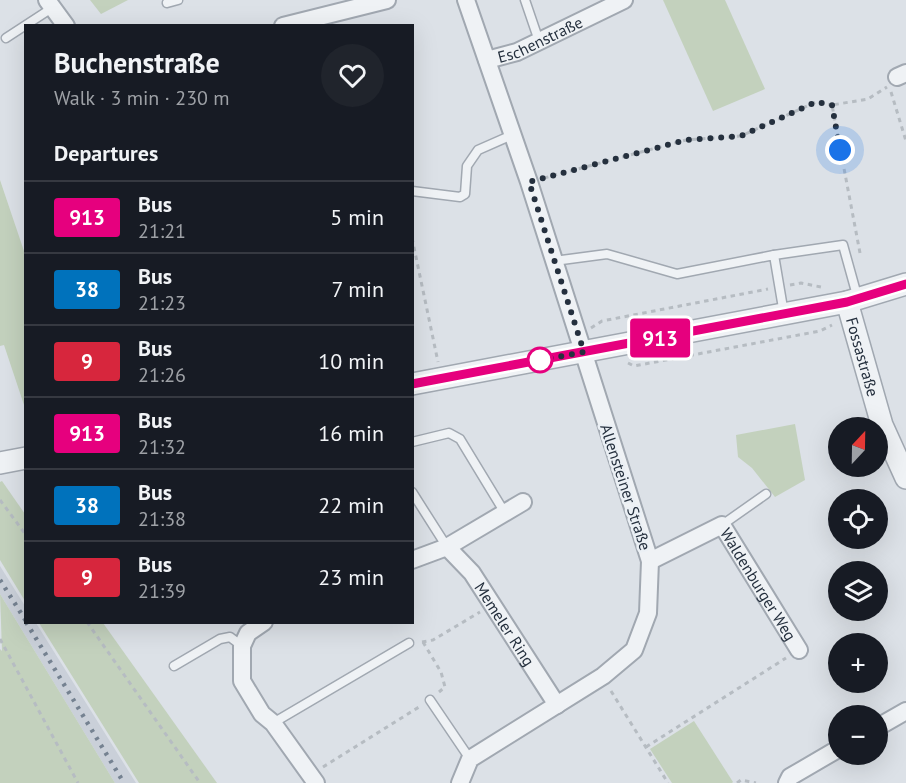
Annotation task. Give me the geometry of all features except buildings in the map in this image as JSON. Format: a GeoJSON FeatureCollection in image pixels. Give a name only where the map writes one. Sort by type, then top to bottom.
{"type":"FeatureCollection","features":[{"type":"Feature","properties":{"kind":"street"},"geometry":{"type":"LineString","coordinates":[[291,24],[387,0]]}},
{"type":"Feature","properties":{"kind":"street","name":"Allensteiner Straße"},"geometry":{"type":"LineString","coordinates":[[466,0],[529,182],[650,561],[648,613],[634,650],[603,676],[470,759]]}},
{"type":"Feature","properties":{"kind":"street","name":"Eschenstraße"},"geometry":{"type":"LineString","coordinates":[[487,60],[518,52],[624,0]]}},
{"type":"Feature","properties":{"kind":"street"},"geometry":{"type":"LineString","coordinates":[[49,4],[64,24]]}},
{"type":"Feature","properties":{"kind":"street"},"geometry":{"type":"LineString","coordinates":[[414,384],[852,301],[906,284]]}},
{"type":"Feature","properties":{"kind":"street","name":"Fossastraße"},"geometry":{"type":"LineString","coordinates":[[852,301],[882,425],[906,478]]}},
{"type":"Feature","properties":{"kind":"street"},"geometry":{"type":"LineString","coordinates":[[0,463],[24,458]]}},
{"type":"Feature","properties":{"kind":"street"},"geometry":{"type":"LineString","coordinates":[[414,559],[447,547],[523,501]]}},
{"type":"Feature","properties":{"kind":"street","name":"Waldenburger Weg"},"geometry":{"type":"LineString","coordinates":[[650,561],[722,525],[799,650]]}},
{"type":"Feature","properties":{"kind":"street","name":"Memeler Ring"},"geometry":{"type":"LineString","coordinates":[[447,547],[472,573],[557,705]]}},
{"type":"Feature","properties":{"kind":"street"},"geometry":{"type":"LineString","coordinates":[[261,624],[248,633],[242,646],[242,681],[262,714],[273,723],[314,779]]}},
{"type":"Feature","properties":{"kind":"street"},"geometry":{"type":"LineString","coordinates":[[888,721],[906,711]]}},
{"type":"Feature","properties":{"kind":"street"},"geometry":{"type":"LineString","coordinates":[[787,783],[790,777],[828,755]]}},
{"type":"Feature","properties":{"kind":"street"},"geometry":{"type":"LineString","coordinates":[[460,783],[470,759]]}},
{"type":"Feature","properties":{"kind":"lane"},"geometry":{"type":"LineString","coordinates":[[167,3],[178,0]]}},
{"type":"Feature","properties":{"kind":"lane"},"geometry":{"type":"LineString","coordinates":[[525,0],[539,42]]}},
{"type":"Feature","properties":{"kind":"lane"},"geometry":{"type":"LineString","coordinates":[[6,38],[49,4]]}},
{"type":"Feature","properties":{"kind":"lane"},"geometry":{"type":"LineString","coordinates":[[414,191],[460,197],[465,194],[467,166],[477,150],[513,135]]}},
{"type":"Feature","properties":{"kind":"lane"},"geometry":{"type":"LineString","coordinates":[[554,261],[607,254],[677,274],[774,255],[843,245],[852,301]]}},
{"type":"Feature","properties":{"kind":"lane"},"geometry":{"type":"LineString","coordinates":[[774,255],[784,314]]}},
{"type":"Feature","properties":{"kind":"lane"},"geometry":{"type":"LineString","coordinates":[[414,442],[449,433],[460,439],[505,513]]}},
{"type":"Feature","properties":{"kind":"lane"},"geometry":{"type":"LineString","coordinates":[[414,495],[447,547]]}},
{"type":"Feature","properties":{"kind":"lane"},"geometry":{"type":"LineString","coordinates":[[722,525],[766,495]]}},
{"type":"Feature","properties":{"kind":"lane"},"geometry":{"type":"LineString","coordinates":[[174,666],[220,639],[230,637],[242,646]]}},
{"type":"Feature","properties":{"kind":"lane"},"geometry":{"type":"LineString","coordinates":[[273,723],[409,643]]}},
{"type":"Feature","properties":{"kind":"lane"},"geometry":{"type":"LineString","coordinates":[[430,700],[470,759]]}},
{"type":"Feature","properties":{"kind":"path"},"geometry":{"type":"LineString","coordinates":[[529,182],[686,140],[741,136],[816,102],[832,105],[868,99],[889,86],[906,141]]}},
{"type":"Feature","properties":{"kind":"path"},"geometry":{"type":"LineString","coordinates":[[832,105],[861,261]]}},
{"type":"Feature","properties":{"kind":"path"},"geometry":{"type":"LineString","coordinates":[[414,248],[439,367]]}},
{"type":"Feature","properties":{"kind":"path"},"geometry":{"type":"LineString","coordinates":[[0,500],[24,532]]}},
{"type":"Feature","properties":{"kind":"path"},"geometry":{"type":"LineString","coordinates":[[409,643],[433,640],[491,604]]}},
{"type":"Feature","properties":{"kind":"path"},"geometry":{"type":"LineString","coordinates":[[88,624],[200,783]]}},
{"type":"Feature","properties":{"kind":"path"},"geometry":{"type":"LineString","coordinates":[[0,639],[78,783]]}},
{"type":"Feature","properties":{"kind":"path"},"geometry":{"type":"LineString","coordinates":[[314,779],[430,700],[445,687],[441,672],[423,642]]}},
{"type":"Feature","properties":{"kind":"path"},"geometry":{"type":"LineString","coordinates":[[646,747],[799,650]]}},
{"type":"Feature","properties":{"kind":"path"},"geometry":{"type":"LineString","coordinates":[[603,676],[668,783]]}},
{"type":"Feature","properties":{"kind":"path"},"geometry":{"type":"LineString","coordinates":[[737,783],[741,780],[756,783]]}},
{"type":"Feature","properties":{"kind":"shaded area"},"geometry":{"type":"Polygon","coordinates":[[[0,566],[24,604],[24,624],[37,624],[136,783],[115,783],[0,594],[0,566]]]}},
{"type":"Feature","properties":{"kind":"green space"},"geometry":{"type":"Polygon","coordinates":[[[90,0],[128,0],[101,14],[90,0]]]}},
{"type":"Feature","properties":{"kind":"green space"},"geometry":{"type":"Polygon","coordinates":[[[663,0],[725,0],[765,89],[713,111],[663,0]]]}},
{"type":"Feature","properties":{"kind":"green space"},"geometry":{"type":"Polygon","coordinates":[[[0,180],[24,251],[24,405],[4,345],[0,346],[0,180]]]}},
{"type":"Feature","properties":{"kind":"green space"},"geometry":{"type":"Polygon","coordinates":[[[795,424],[805,480],[775,497],[752,468],[738,457],[736,435],[795,424]]]}},
{"type":"Feature","properties":{"kind":"green space"},"geometry":{"type":"Polygon","coordinates":[[[2,481],[24,513],[24,599],[0,560],[0,482],[2,481]]]}},
{"type":"Feature","properties":{"kind":"green space"},"geometry":{"type":"Polygon","coordinates":[[[0,594],[115,783],[0,783],[0,649],[2,651],[0,594]]]}},
{"type":"Feature","properties":{"kind":"green space"},"geometry":{"type":"Polygon","coordinates":[[[40,624],[104,624],[217,783],[139,783],[40,624]]]}},
{"type":"Feature","properties":{"kind":"green space"},"geometry":{"type":"Polygon","coordinates":[[[694,721],[732,783],[672,783],[650,749],[694,721]]]}},
{"type":"Feature","properties":{"kind":"railway"},"geometry":{"type":"LineString","coordinates":[[0,580],[24,618]]}},
{"type":"Feature","properties":{"kind":"railway"},"geometry":{"type":"LineString","coordinates":[[27,624],[124,783]]}},
{"type":"Feature","properties":{"kind":"bus line","name":"913"},"geometry":{"type":"LineString","coordinates":[[414,384],[847,302],[906,284]]}},
{"type":"Feature","properties":{"kind":"route"},"geometry":{"type":"LineString","coordinates":[[540,360],[584,352],[529,182],[686,140],[741,136],[816,102],[832,105],[840,150]]}}]}
